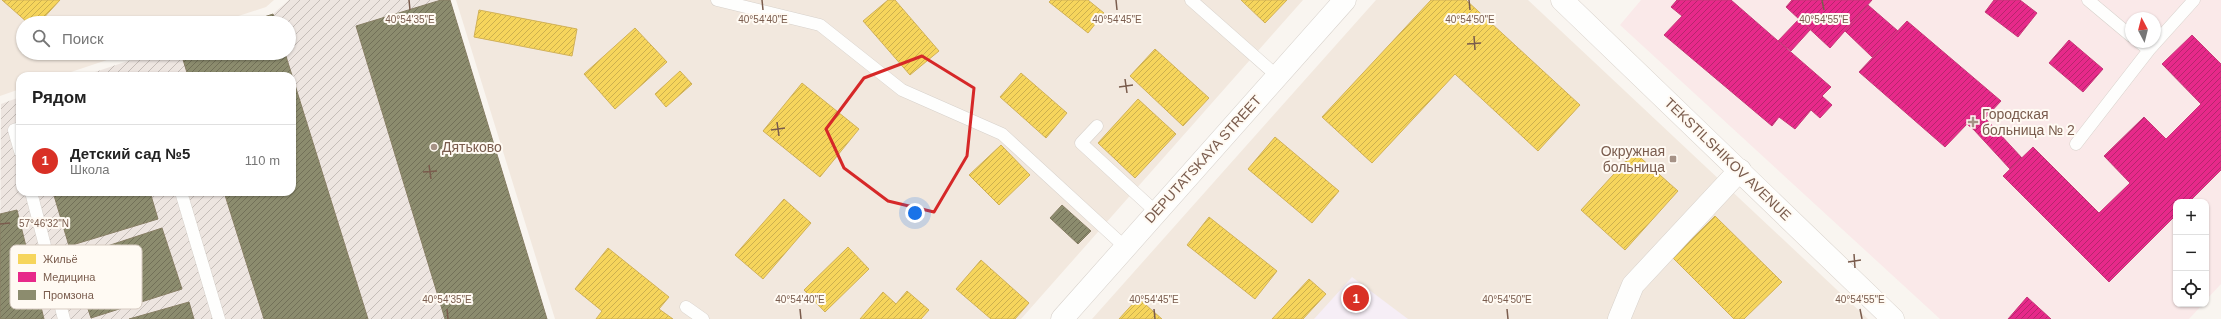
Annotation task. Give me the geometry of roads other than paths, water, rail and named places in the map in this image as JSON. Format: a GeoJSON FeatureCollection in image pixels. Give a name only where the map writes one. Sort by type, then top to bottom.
{"type":"FeatureCollection","features":[{"type":"Feature","properties":{"kind":"street","name":"DEPUTATSKAYA STREET"},"geometry":{"type":"LineString","coordinates":[[1062,319],[1345,0]]}},
{"type":"Feature","properties":{"kind":"street","name":"TEKSTILSHIKOV AVENUE"},"geometry":{"type":"LineString","coordinates":[[1562,0],[1893,319]]}},
{"type":"Feature","properties":{"kind":"street"},"geometry":{"type":"LineString","coordinates":[[1619,319],[1633,285],[1740,170]]}},
{"type":"Feature","properties":{"kind":"lane"},"geometry":{"type":"LineString","coordinates":[[717,0],[820,25],[902,90],[1002,134],[1125,247]]}},
{"type":"Feature","properties":{"kind":"lane"},"geometry":{"type":"LineString","coordinates":[[1191,0],[1277,76]]}},
{"type":"Feature","properties":{"kind":"lane"},"geometry":{"type":"LineString","coordinates":[[2088,0],[2125,31]]}},
{"type":"Feature","properties":{"kind":"lane"},"geometry":{"type":"LineString","coordinates":[[2076,144],[2149,50],[2194,0]]}},
{"type":"Feature","properties":{"kind":"lane"},"geometry":{"type":"LineString","coordinates":[[1096,126],[1082,143],[1156,212]]}},
{"type":"Feature","properties":{"kind":"lane"},"geometry":{"type":"LineString","coordinates":[[32,196],[45,245]]}},
{"type":"Feature","properties":{"kind":"lane"},"geometry":{"type":"LineString","coordinates":[[182,196],[219,319]]}},
{"type":"Feature","properties":{"kind":"lane"},"geometry":{"type":"LineString","coordinates":[[686,307],[703,319]]}},
{"type":"Feature","properties":{"kind":"lane"},"geometry":{"type":"LineString","coordinates":[[61,309],[64,319]]}},
{"type":"Feature","properties":{"kind":"place","name":"Городская больница № 2"},"geometry":{"type":"Point","coordinates":[1973,122]}},
{"type":"Feature","properties":{"kind":"place","name":"Дятьково"},"geometry":{"type":"Point","coordinates":[434,147]}},
{"type":"Feature","properties":{"kind":"place","name":"Окружная больница"},"geometry":{"type":"Point","coordinates":[1673,159]}},
{"type":"Feature","properties":{"kind":"place","name":"Детский сад №5"},"geometry":{"type":"Point","coordinates":[1356,298]}}]}
